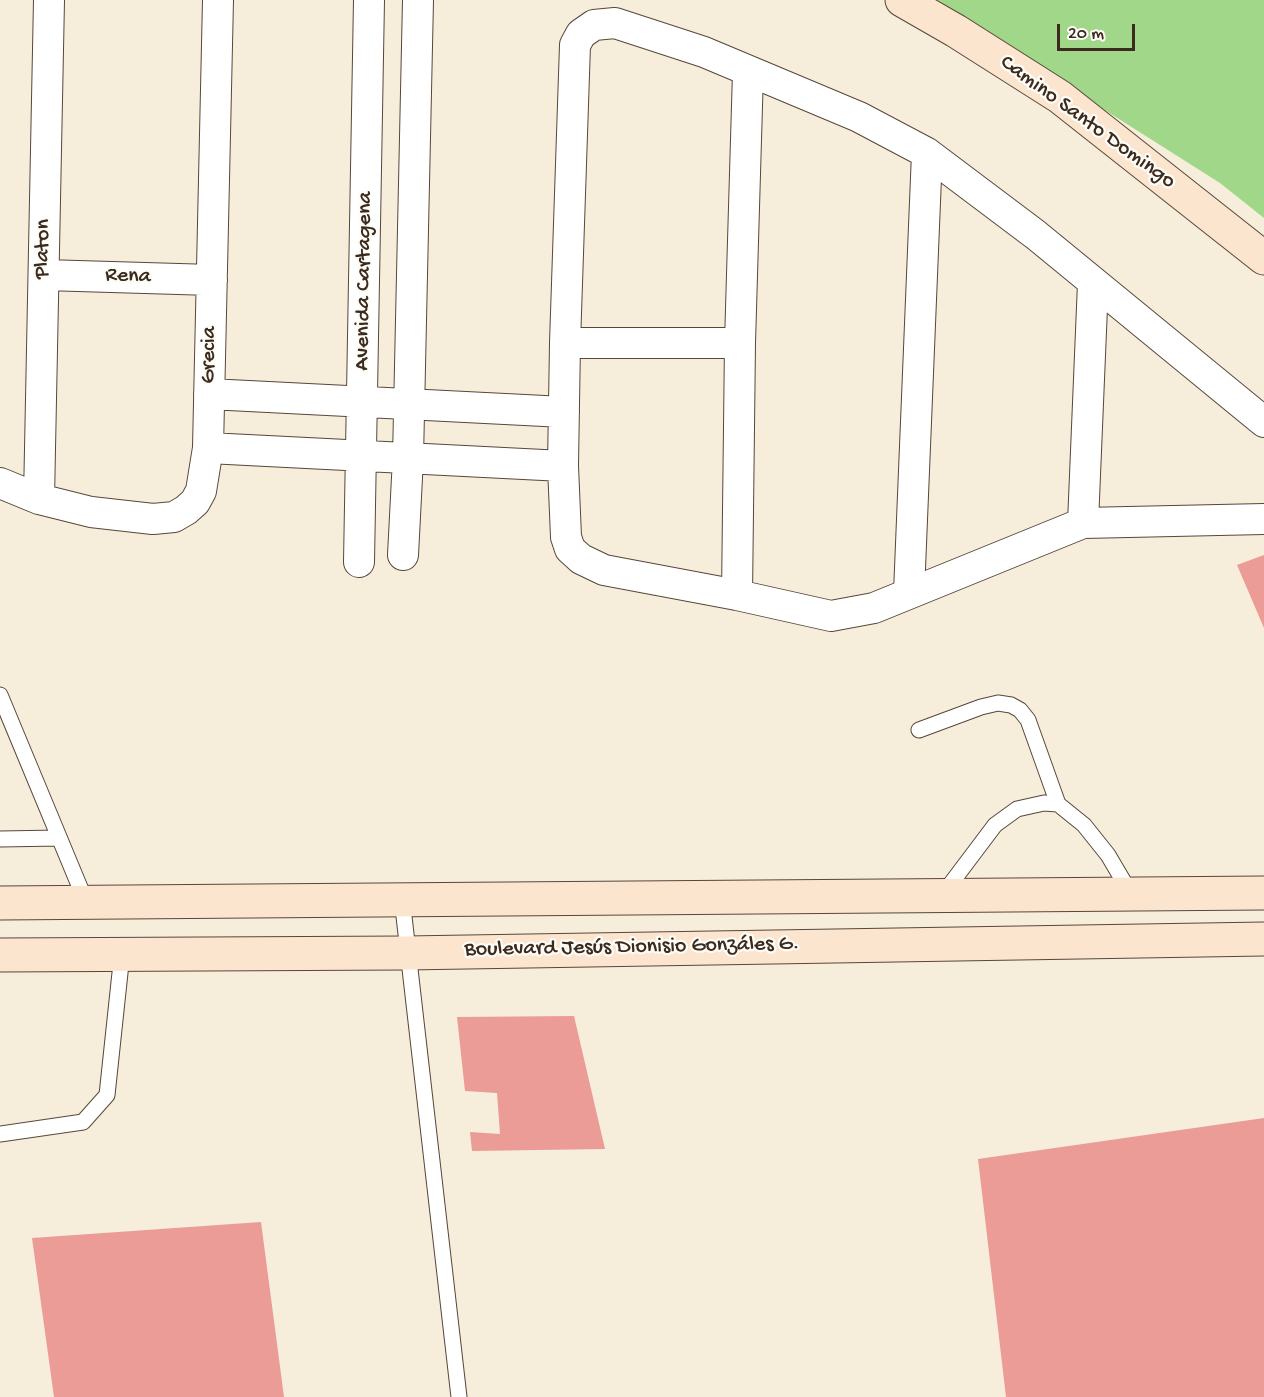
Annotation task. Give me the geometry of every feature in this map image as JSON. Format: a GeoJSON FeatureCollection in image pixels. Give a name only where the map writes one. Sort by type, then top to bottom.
{"type":"FeatureCollection","features":[{"type":"Feature","properties":{"kind":"main road","name":"Camino Santo Domingo"},"geometry":{"type":"LineString","coordinates":[[903,0],[1060,97],[1264,258]]}},
{"type":"Feature","properties":{"kind":"main road"},"geometry":{"type":"LineString","coordinates":[[0,903],[1264,893]]}},
{"type":"Feature","properties":{"kind":"main road","name":"Boulevard Jesús Dionisio Gonzáles G."},"geometry":{"type":"LineString","coordinates":[[0,955],[406,953],[1264,939]]}},
{"type":"Feature","properties":{"kind":"street","name":"Platon"},"geometry":{"type":"LineString","coordinates":[[39,499],[50,0]]}},
{"type":"Feature","properties":{"kind":"street","name":"Grecia"},"geometry":{"type":"LineString","coordinates":[[0,483],[39,499],[91,512],[153,519],[174,517],[195,502],[201,492],[208,448],[218,0]]}},
{"type":"Feature","properties":{"kind":"street","name":"Avenida Cartagena"},"geometry":{"type":"LineString","coordinates":[[359,562],[369,0]]}},
{"type":"Feature","properties":{"kind":"street","name":"Avenida Cartagena"},"geometry":{"type":"LineString","coordinates":[[403,555],[408,458],[418,0]]}},
{"type":"Feature","properties":{"kind":"street"},"geometry":{"type":"LineString","coordinates":[[1264,422],[988,198],[927,153],[859,117],[704,52],[615,23],[594,25],[581,34],[575,45],[573,58],[563,466],[566,537],[570,549],[581,559],[604,570],[737,595],[831,616],[874,608],[1083,523],[1264,519]]}},
{"type":"Feature","properties":{"kind":"street"},"geometry":{"type":"LineString","coordinates":[[737,595],[740,343],[748,72]]}},
{"type":"Feature","properties":{"kind":"street"},"geometry":{"type":"LineString","coordinates":[[909,593],[927,153]]}},
{"type":"Feature","properties":{"kind":"street","name":"Rena"},"geometry":{"type":"LineString","coordinates":[[44,274],[212,280]]}},
{"type":"Feature","properties":{"kind":"street"},"geometry":{"type":"LineString","coordinates":[[1083,523],[1093,283]]}},
{"type":"Feature","properties":{"kind":"street"},"geometry":{"type":"LineString","coordinates":[[565,343],[740,343]]}},
{"type":"Feature","properties":{"kind":"street"},"geometry":{"type":"LineString","coordinates":[[209,394],[564,412]]}},
{"type":"Feature","properties":{"kind":"street"},"geometry":{"type":"LineString","coordinates":[[208,448],[563,466]]}},
{"type":"Feature","properties":{"kind":"lane"},"geometry":{"type":"LineString","coordinates":[[0,695],[86,902]]}},
{"type":"Feature","properties":{"kind":"lane"},"geometry":{"type":"LineString","coordinates":[[919,730],[981,707],[998,703],[1011,705],[1020,710],[1028,720],[1058,804]]}},
{"type":"Feature","properties":{"kind":"lane"},"geometry":{"type":"LineString","coordinates":[[941,896],[986,836],[1005,817],[1017,809],[1034,804],[1058,804],[1072,813],[1093,835],[1132,895]]}},
{"type":"Feature","properties":{"kind":"lane"},"geometry":{"type":"LineString","coordinates":[[0,839],[58,838]]}},
{"type":"Feature","properties":{"kind":"lane"},"geometry":{"type":"LineString","coordinates":[[402,899],[406,953],[459,1397]]}},
{"type":"Feature","properties":{"kind":"lane"},"geometry":{"type":"LineString","coordinates":[[0,1134],[83,1122],[107,1095],[122,954]]}},
{"type":"Feature","properties":{"kind":"green space"},"geometry":{"type":"Polygon","coordinates":[[[931,0],[1264,0],[1264,218],[1220,183],[931,0]]]}},
{"type":"Feature","properties":{"kind":"building"},"geometry":{"type":"Polygon","coordinates":[[[1264,555],[1264,628],[1237,565],[1264,555]]]}},
{"type":"Feature","properties":{"kind":"building"},"geometry":{"type":"Polygon","coordinates":[[[574,1016],[605,1149],[472,1151],[470,1132],[500,1134],[497,1093],[465,1091],[457,1017],[574,1016]]]}},
{"type":"Feature","properties":{"kind":"building"},"geometry":{"type":"Polygon","coordinates":[[[1264,1118],[1264,1397],[1006,1397],[978,1159],[1264,1118]]]}},
{"type":"Feature","properties":{"kind":"building"},"geometry":{"type":"Polygon","coordinates":[[[261,1222],[284,1397],[54,1397],[32,1238],[261,1222]]]}}]}
